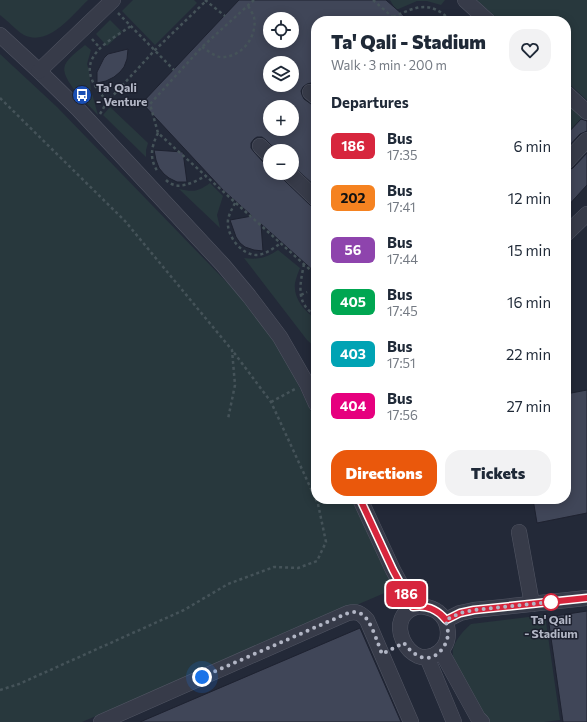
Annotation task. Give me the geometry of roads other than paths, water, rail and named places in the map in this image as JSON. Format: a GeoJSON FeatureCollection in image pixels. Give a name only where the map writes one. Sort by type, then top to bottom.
{"type":"FeatureCollection","features":[{"type":"Feature","properties":{"kind":"street"},"geometry":{"type":"LineString","coordinates":[[465,0],[483,16]]}},
{"type":"Feature","properties":{"kind":"street"},"geometry":{"type":"LineString","coordinates":[[39,71],[111,2]]}},
{"type":"Feature","properties":{"kind":"street"},"geometry":{"type":"LineString","coordinates":[[0,35],[78,109],[250,296],[280,337],[311,393]]}},
{"type":"Feature","properties":{"kind":"street"},"geometry":{"type":"LineString","coordinates":[[571,97],[587,112]]}},
{"type":"Feature","properties":{"kind":"street"},"geometry":{"type":"LineString","coordinates":[[571,157],[587,140]]}},
{"type":"Feature","properties":{"kind":"street"},"geometry":{"type":"LineString","coordinates":[[296,180],[311,194]]}},
{"type":"Feature","properties":{"kind":"street"},"geometry":{"type":"LineString","coordinates":[[571,229],[587,214]]}},
{"type":"Feature","properties":{"kind":"street"},"geometry":{"type":"LineString","coordinates":[[362,504],[393,570],[413,607]]}},
{"type":"Feature","properties":{"kind":"street"},"geometry":{"type":"LineString","coordinates":[[519,532],[532,604]]}},
{"type":"Feature","properties":{"kind":"street"},"geometry":{"type":"LineString","coordinates":[[446,620],[460,613],[474,610],[587,598]]}},
{"type":"Feature","properties":{"kind":"street"},"geometry":{"type":"LineString","coordinates":[[421,606],[433,609],[446,620],[448,632],[447,641],[441,651],[436,655],[422,657],[407,648],[404,643],[400,633],[400,624],[403,616],[413,607],[421,606]]}},
{"type":"Feature","properties":{"kind":"street"},"geometry":{"type":"LineString","coordinates":[[101,722],[348,613],[355,612],[362,614],[367,620],[411,722]]}},
{"type":"Feature","properties":{"kind":"street"},"geometry":{"type":"LineString","coordinates":[[382,654],[404,643]]}},
{"type":"Feature","properties":{"kind":"street"},"geometry":{"type":"LineString","coordinates":[[441,651],[478,718],[482,722]]}},
{"type":"Feature","properties":{"kind":"street"},"geometry":{"type":"LineString","coordinates":[[427,657],[454,722]]}},
{"type":"Feature","properties":{"kind":"place","name":"Ta' Qali - Venture"},"geometry":{"type":"Point","coordinates":[82,95]}},
{"type":"Feature","properties":{"kind":"place","name":"Ta' Qali - Stadium"},"geometry":{"type":"Point","coordinates":[551,602]}}]}
